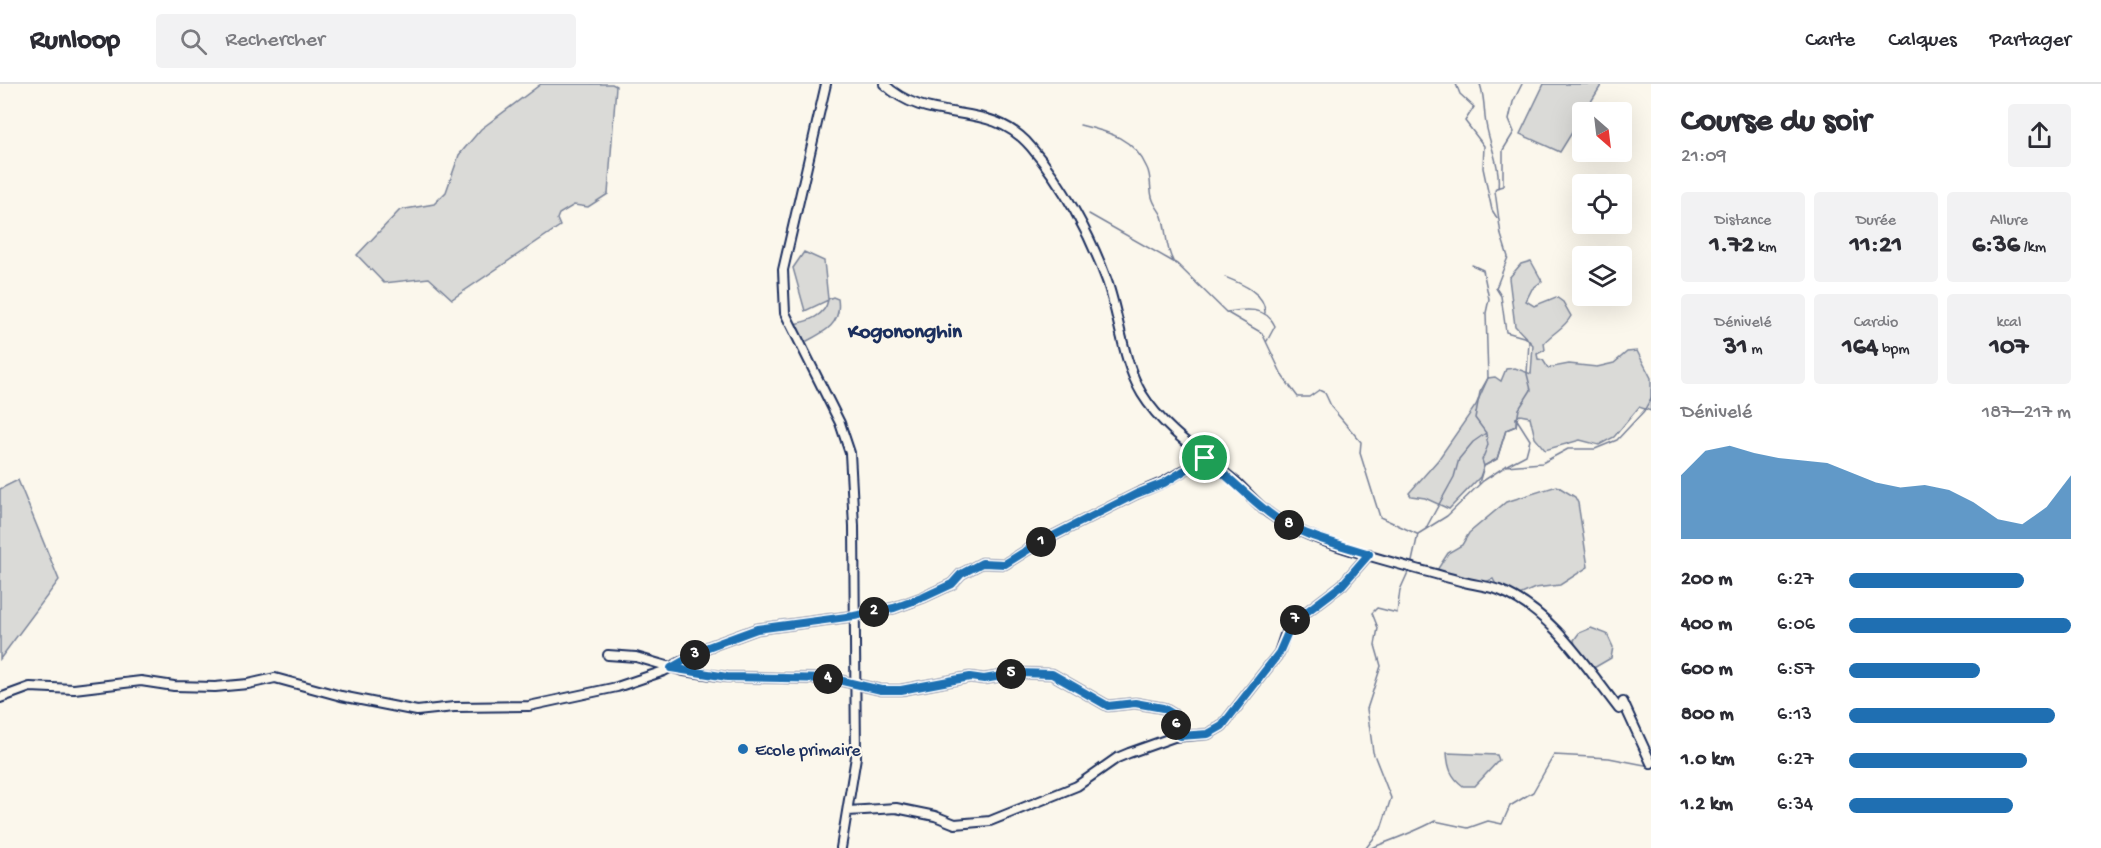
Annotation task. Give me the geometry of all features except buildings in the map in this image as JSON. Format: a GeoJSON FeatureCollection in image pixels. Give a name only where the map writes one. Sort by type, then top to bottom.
{"type":"FeatureCollection","features":[{"type":"Feature","properties":{"kind":"street"},"geometry":{"type":"LineString","coordinates":[[826,84],[783,270],[783,290],[788,321],[840,423],[850,453],[854,526],[856,757],[841,848]]}},
{"type":"Feature","properties":{"kind":"street"},"geometry":{"type":"LineString","coordinates":[[884,84],[895,94],[914,105],[990,118],[1021,135],[1056,182],[1092,247],[1106,280],[1133,376],[1144,396],[1172,428],[1205,458],[1269,514],[1284,522],[1323,539],[1369,554],[1499,590],[1532,610],[1564,640],[1621,705],[1651,763]]}},
{"type":"Feature","properties":{"kind":"street"},"geometry":{"type":"LineString","coordinates":[[0,698],[30,687],[74,689],[141,681],[174,686],[215,687],[275,678],[341,696],[417,711],[454,707],[513,708],[617,687],[671,668],[708,647],[757,629],[854,616],[894,608],[952,584],[961,574],[982,563],[1005,564],[1037,544],[1136,494],[1164,483],[1205,458]]}},
{"type":"Feature","properties":{"kind":"street"},"geometry":{"type":"LineString","coordinates":[[848,812],[896,808],[935,816],[955,824],[990,821],[1077,786],[1117,758],[1180,736],[1208,734],[1222,726],[1279,653],[1292,623],[1342,585],[1369,554]]}},
{"type":"Feature","properties":{"kind":"street"},"geometry":{"type":"LineString","coordinates":[[608,655],[636,657],[671,668],[727,677],[781,676],[855,683],[881,690],[901,690],[970,677],[984,679],[1019,673],[1052,674],[1108,706],[1135,703],[1163,708],[1173,714],[1180,736]]}},
{"type":"Feature","properties":{"kind":"shaded area"},"geometry":{"type":"Polygon","coordinates":[[[541,84],[612,84],[616,86],[608,194],[588,207],[574,205],[559,214],[557,219],[560,226],[452,299],[429,278],[384,283],[357,255],[400,210],[434,204],[446,192],[459,155],[481,129],[541,84]]]}},
{"type":"Feature","properties":{"kind":"shaded area"},"geometry":{"type":"Polygon","coordinates":[[[1544,84],[1602,84],[1591,102],[1572,102],[1572,133],[1560,152],[1520,134],[1544,84]]]}},
{"type":"Feature","properties":{"kind":"shaded area"},"geometry":{"type":"Polygon","coordinates":[[[804,252],[824,261],[828,299],[833,297],[838,299],[839,308],[835,321],[825,331],[805,342],[794,324],[820,314],[828,300],[805,311],[793,268],[804,252]]]}},
{"type":"Feature","properties":{"kind":"shaded area"},"geometry":{"type":"Polygon","coordinates":[[[1531,261],[1542,281],[1532,289],[1526,301],[1534,306],[1556,297],[1563,302],[1571,316],[1544,343],[1545,350],[1537,354],[1538,359],[1543,360],[1548,368],[1569,364],[1597,367],[1614,363],[1627,352],[1637,351],[1651,378],[1651,411],[1639,407],[1614,437],[1599,445],[1580,440],[1545,450],[1535,438],[1530,417],[1520,415],[1516,418],[1516,426],[1506,430],[1497,459],[1484,466],[1480,477],[1449,509],[1425,498],[1411,496],[1409,493],[1438,460],[1476,405],[1488,378],[1495,377],[1501,381],[1506,369],[1515,368],[1531,374],[1533,345],[1515,326],[1509,278],[1521,264],[1531,261]]]}},
{"type":"Feature","properties":{"kind":"shaded area"},"geometry":{"type":"Polygon","coordinates":[[[18,480],[59,580],[0,659],[0,489],[18,480]]]}},
{"type":"Feature","properties":{"kind":"shaded area"},"geometry":{"type":"Polygon","coordinates":[[[1557,486],[1575,497],[1578,503],[1588,567],[1560,585],[1535,588],[1513,598],[1499,590],[1493,579],[1478,585],[1437,570],[1448,553],[1462,545],[1469,533],[1506,502],[1557,486]]]}},
{"type":"Feature","properties":{"kind":"shaded area"},"geometry":{"type":"Polygon","coordinates":[[[1591,628],[1607,634],[1613,647],[1611,658],[1592,669],[1577,654],[1574,640],[1579,633],[1591,628]]]}},
{"type":"Feature","properties":{"kind":"shaded area"},"geometry":{"type":"Polygon","coordinates":[[[1447,753],[1497,755],[1499,760],[1475,786],[1463,786],[1451,772],[1447,753]]]}},
{"type":"Feature","properties":{"kind":"waterway"},"geometry":{"type":"LineString","coordinates":[[1456,84],[1460,94],[1474,107],[1465,121],[1484,146],[1483,168],[1492,210],[1497,218]]}},
{"type":"Feature","properties":{"kind":"waterway"},"geometry":{"type":"LineString","coordinates":[[1480,84],[1486,126],[1498,170],[1498,188]]}},
{"type":"Feature","properties":{"kind":"waterway"},"geometry":{"type":"LineString","coordinates":[[1479,483],[1484,466],[1497,459],[1506,430],[1516,426],[1519,409],[1531,390],[1527,374],[1529,342],[1527,338],[1506,332],[1501,296],[1496,288],[1508,257],[1501,235],[1495,191],[1496,188],[1503,186],[1503,150],[1514,132],[1509,120],[1513,102],[1522,84]]}},
{"type":"Feature","properties":{"kind":"waterway"},"geometry":{"type":"LineString","coordinates":[[1080,125],[1120,138],[1142,158],[1149,172],[1153,200],[1162,216],[1173,261]]}},
{"type":"Feature","properties":{"kind":"waterway"},"geometry":{"type":"LineString","coordinates":[[1089,214],[1177,264],[1226,312],[1262,333],[1283,377],[1298,397],[1309,397],[1319,390],[1325,393],[1332,408],[1361,442],[1360,453],[1380,517],[1417,534]]}},
{"type":"Feature","properties":{"kind":"waterway"},"geometry":{"type":"LineString","coordinates":[[1426,528],[1454,477],[1459,459],[1473,442],[1486,433],[1475,418],[1480,392],[1488,378],[1486,313],[1489,299],[1483,270],[1472,265]]}},
{"type":"Feature","properties":{"kind":"waterway"},"geometry":{"type":"LineString","coordinates":[[1225,277],[1257,294],[1265,313]]}},
{"type":"Feature","properties":{"kind":"waterway"},"geometry":{"type":"LineString","coordinates":[[1227,312],[1254,310],[1266,315],[1275,326],[1267,341]]}},
{"type":"Feature","properties":{"kind":"waterway"},"geometry":{"type":"LineString","coordinates":[[1411,566],[1418,534],[1447,516],[1483,481],[1506,466],[1542,463],[1568,449],[1595,449],[1617,440],[1644,411],[1651,398]]}},
{"type":"Feature","properties":{"kind":"waterway"},"geometry":{"type":"LineString","coordinates":[[1507,465],[1526,455],[1530,440],[1516,418]]}},
{"type":"Feature","properties":{"kind":"waterway"},"geometry":{"type":"LineString","coordinates":[[1484,466],[1482,460],[1488,445],[1486,434]]}},
{"type":"Feature","properties":{"kind":"waterway"},"geometry":{"type":"LineString","coordinates":[[1366,848],[1381,829],[1391,798],[1373,752],[1367,709],[1381,666],[1375,645],[1378,628],[1372,613],[1377,608],[1397,613],[1400,590],[1409,570]]}},
{"type":"Feature","properties":{"kind":"waterway"},"geometry":{"type":"LineString","coordinates":[[1371,848],[1435,821],[1468,828],[1488,821],[1502,824],[1510,806],[1533,792],[1554,755],[1609,758],[1650,766]]}},
{"type":"Feature","properties":{"kind":"place","name":"Ecole primaire"},"geometry":{"type":"Point","coordinates":[743,749]}},
{"type":"Feature","properties":{"kind":"district","name":"Kogononghin"},"geometry":{"type":"Point","coordinates":[905,330]}},
{"type":"Feature","properties":{"kind":"route"},"geometry":{"type":"LineString","coordinates":[[1205,458],[1236,482],[1269,514],[1299,530],[1369,554],[1342,585],[1321,598],[1292,623],[1279,653],[1222,726],[1208,734],[1180,736],[1173,714],[1163,708],[1135,703],[1108,706],[1052,674],[1031,672],[984,679],[970,677],[901,690],[881,690],[834,679],[781,676],[727,677],[671,668],[708,647],[757,629],[854,616],[894,608],[924,597],[952,584],[961,574],[982,563],[1005,564],[1037,544],[1136,494],[1164,483],[1205,458]]}}]}
